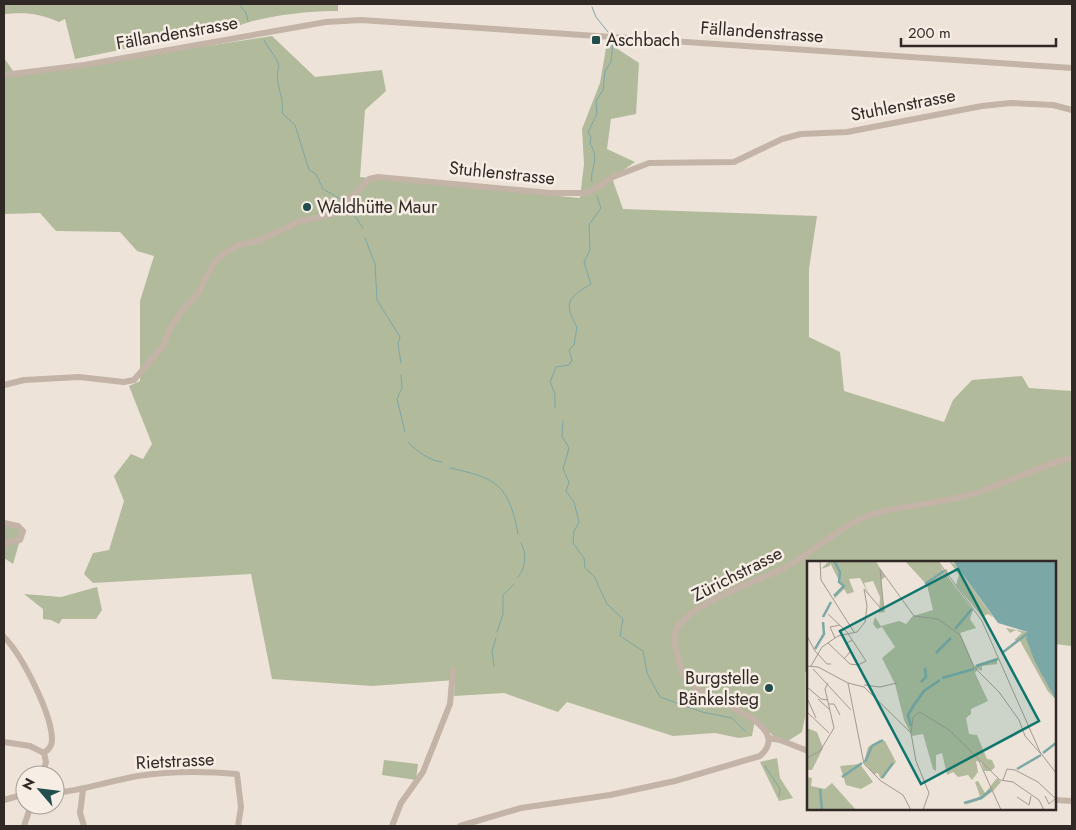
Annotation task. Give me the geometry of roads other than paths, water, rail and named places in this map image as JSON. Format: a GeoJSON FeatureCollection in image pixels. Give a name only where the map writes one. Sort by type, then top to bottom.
{"type":"FeatureCollection","features":[{"type":"Feature","properties":{"kind":"street","name":"Fällandenstrasse"},"geometry":{"type":"LineString","coordinates":[[4,75],[64,68],[318,23],[361,20],[1072,68]]}},
{"type":"Feature","properties":{"kind":"street","name":"Stuhlenstrasse"},"geometry":{"type":"LineString","coordinates":[[4,385],[24,380],[79,377],[124,382],[134,380],[160,351],[182,310],[197,295],[214,263],[222,254],[238,245],[258,241],[301,221],[335,214],[365,183],[378,177],[550,193],[588,193],[613,177],[649,164],[734,162],[782,139],[801,134],[847,132],[972,107],[1011,103],[1053,105],[1072,110]]}},
{"type":"Feature","properties":{"kind":"street","name":"Zürichstrasse"},"geometry":{"type":"LineString","coordinates":[[769,738],[764,728],[738,710],[695,688],[686,678],[680,666],[674,643],[678,626],[682,621],[723,595],[792,565],[817,546],[859,520],[882,512],[931,504],[971,494],[1072,458]]}},
{"type":"Feature","properties":{"kind":"street"},"geometry":{"type":"LineString","coordinates":[[4,523],[18,526],[23,531],[20,540],[4,542]]}},
{"type":"Feature","properties":{"kind":"street"},"geometry":{"type":"LineString","coordinates":[[4,637],[25,664],[45,713],[52,739],[50,747],[44,753]]}},
{"type":"Feature","properties":{"kind":"street"},"geometry":{"type":"LineString","coordinates":[[392,826],[402,803],[423,772],[450,704],[453,670]]}},
{"type":"Feature","properties":{"kind":"street"},"geometry":{"type":"LineString","coordinates":[[460,826],[521,808],[610,795],[674,781],[736,764],[760,756],[768,746],[769,738],[780,740],[807,752]]}},
{"type":"Feature","properties":{"kind":"street"},"geometry":{"type":"LineString","coordinates":[[4,742],[30,746],[44,753]]}},
{"type":"Feature","properties":{"kind":"street"},"geometry":{"type":"LineString","coordinates":[[44,753],[45,765]]}},
{"type":"Feature","properties":{"kind":"street","name":"Rietstrasse"},"geometry":{"type":"LineString","coordinates":[[65,792],[83,790],[136,776],[159,773],[238,774],[241,808],[238,826]]}},
{"type":"Feature","properties":{"kind":"street"},"geometry":{"type":"LineString","coordinates":[[83,790],[80,816],[84,826]]}},
{"type":"Feature","properties":{"kind":"street"},"geometry":{"type":"LineString","coordinates":[[1056,800],[1072,802]]}},
{"type":"Feature","properties":{"kind":"waterway"},"geometry":{"type":"LineString","coordinates":[[239,4],[246,13],[248,21]]}},
{"type":"Feature","properties":{"kind":"waterway","name":"Aschbach"},"geometry":{"type":"LineString","coordinates":[[592,7],[596,17],[608,32]]}},
{"type":"Feature","properties":{"kind":"waterway"},"geometry":{"type":"LineString","coordinates":[[264,40],[279,66],[277,78],[282,101],[282,113],[295,125],[309,170],[316,174],[323,189],[342,200]]}},
{"type":"Feature","properties":{"kind":"waterway","name":"Aschbach"},"geometry":{"type":"LineString","coordinates":[[592,182],[595,155],[590,144],[591,137],[588,132],[597,114],[596,101],[603,90],[605,71],[611,62],[613,40]]}},
{"type":"Feature","properties":{"kind":"waterway","name":"Aschbach"},"geometry":{"type":"LineString","coordinates":[[555,408],[555,394],[550,382],[556,367],[569,365],[572,360],[569,350],[574,345],[577,327],[570,312],[570,302],[577,293],[591,284],[584,262],[590,250],[589,225],[601,208],[597,196]]}},
{"type":"Feature","properties":{"kind":"waterway"},"geometry":{"type":"LineString","coordinates":[[350,209],[363,228]]}},
{"type":"Feature","properties":{"kind":"waterway"},"geometry":{"type":"LineString","coordinates":[[365,238],[375,264],[377,300],[400,337],[398,344],[401,363]]}},
{"type":"Feature","properties":{"kind":"waterway"},"geometry":{"type":"LineString","coordinates":[[401,375],[402,388],[397,399],[405,432]]}},
{"type":"Feature","properties":{"kind":"waterway","name":"Aschbach"},"geometry":{"type":"LineString","coordinates":[[563,421],[562,436],[569,448],[563,469],[569,482],[566,491],[574,502],[579,522],[574,531],[573,543],[584,558],[585,568],[594,576],[607,604],[623,619],[620,636],[643,651],[647,673],[660,697],[702,712],[732,718],[745,731]]}},
{"type":"Feature","properties":{"kind":"waterway"},"geometry":{"type":"LineString","coordinates":[[408,442],[424,455],[442,462]]}},
{"type":"Feature","properties":{"kind":"waterway"},"geometry":{"type":"LineString","coordinates":[[450,468],[490,480],[498,486],[510,504],[518,534]]}},
{"type":"Feature","properties":{"kind":"waterway"},"geometry":{"type":"LineString","coordinates":[[518,577],[525,561],[521,543]]}},
{"type":"Feature","properties":{"kind":"waterway"},"geometry":{"type":"LineString","coordinates":[[497,632],[503,614],[503,595],[514,584]]}},
{"type":"Feature","properties":{"kind":"waterway"},"geometry":{"type":"LineString","coordinates":[[494,666],[492,651],[496,638]]}},
{"type":"Feature","properties":{"kind":"waterway","name":"Aschbach"},"geometry":{"type":"LineString","coordinates":[[765,766],[780,789],[779,796]]}},
{"type":"Feature","properties":{"kind":"place","name":"Aschbach"},"geometry":{"type":"Point","coordinates":[596,40]}},
{"type":"Feature","properties":{"kind":"place","name":"Waldhütte Maur"},"geometry":{"type":"Point","coordinates":[307,207]}},
{"type":"Feature","properties":{"kind":"place","name":"Burgstelle Bänkelsteg"},"geometry":{"type":"Point","coordinates":[769,688]}}]}
